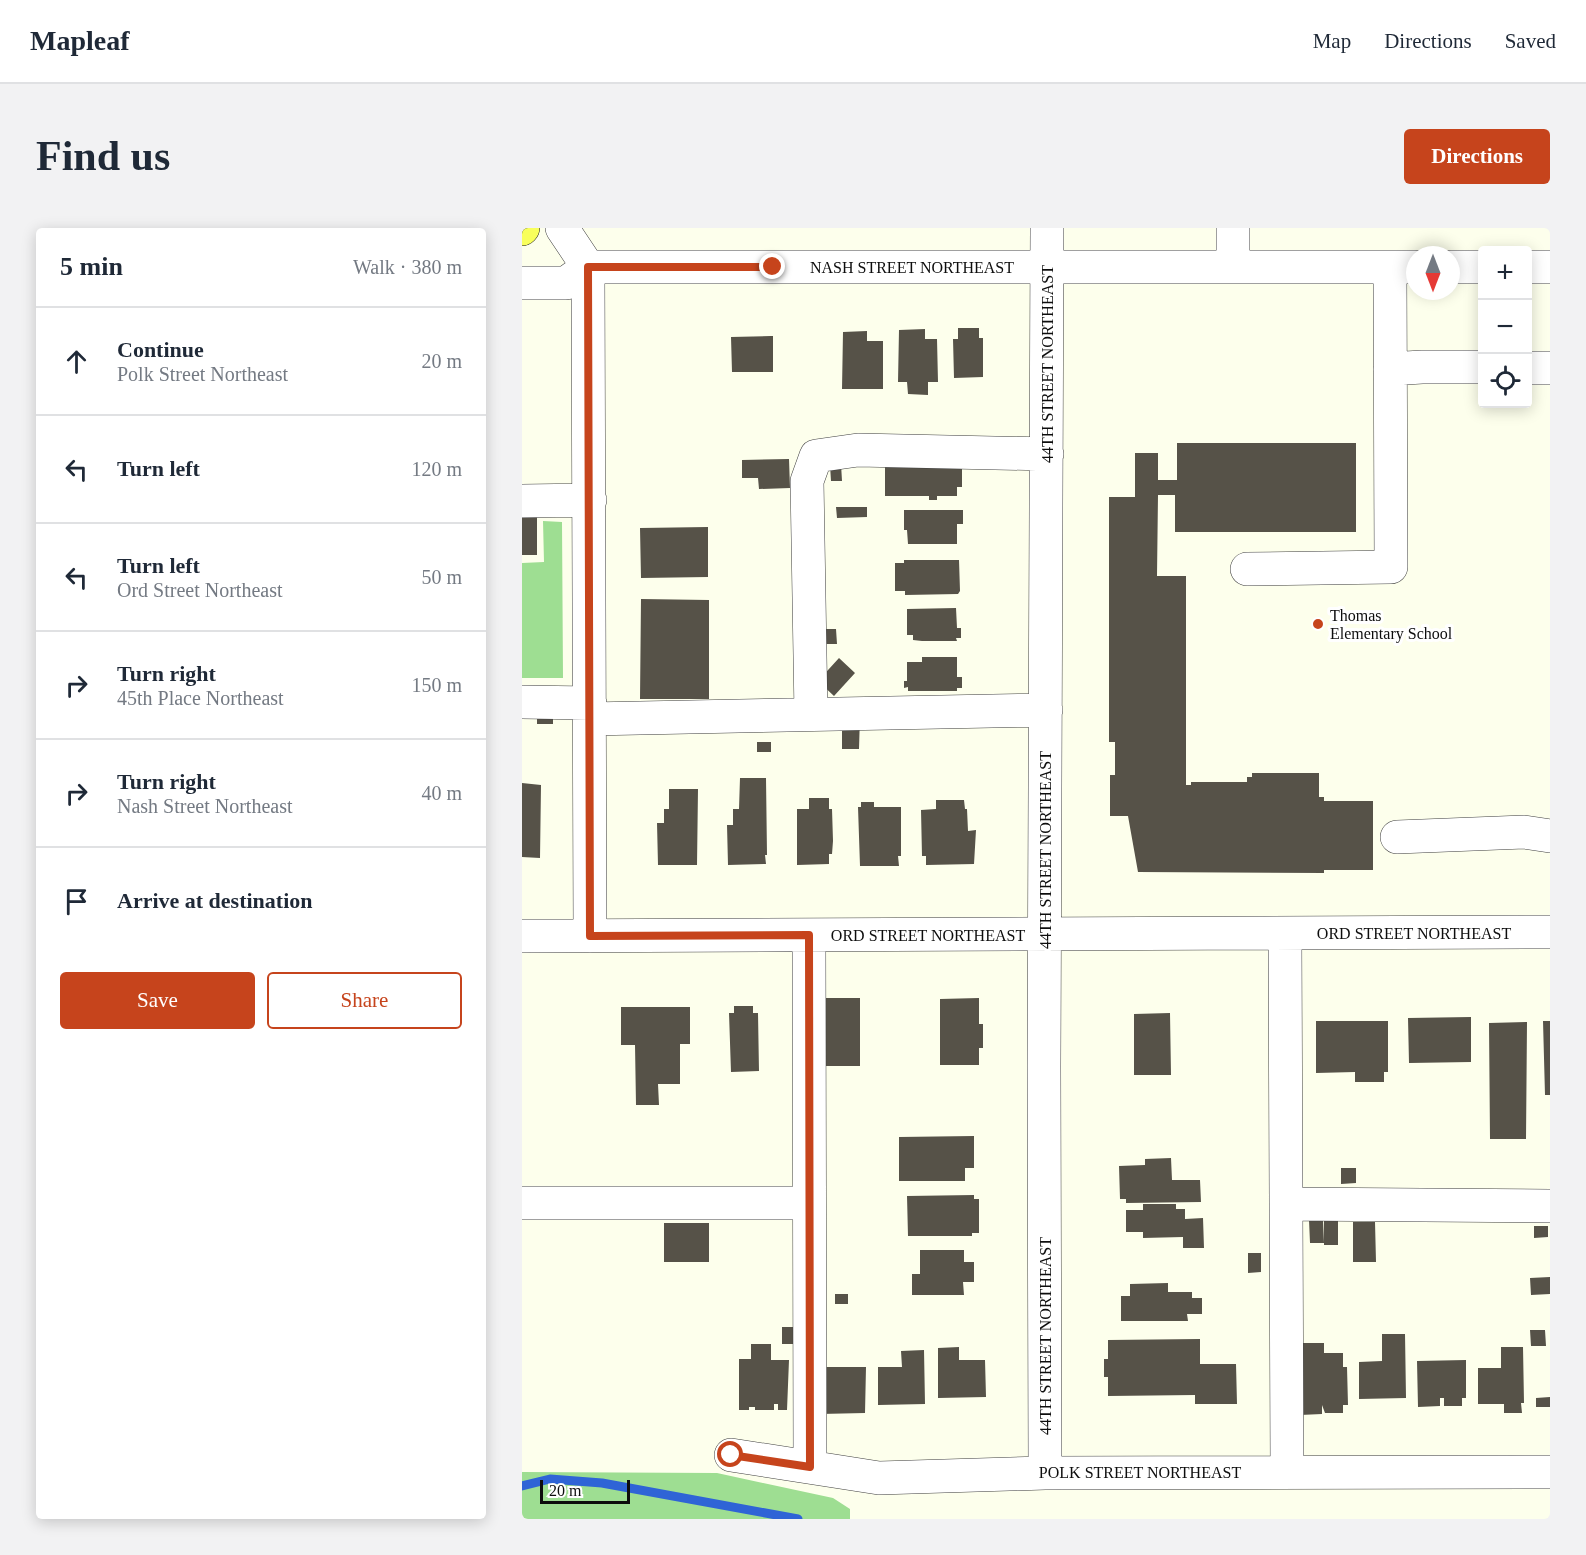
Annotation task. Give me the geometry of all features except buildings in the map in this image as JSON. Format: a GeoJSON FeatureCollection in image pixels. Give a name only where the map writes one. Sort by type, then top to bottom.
{"type":"FeatureCollection","features":[{"type":"Feature","properties":{"kind":"street"},"geometry":{"type":"LineString","coordinates":[[562,228],[588,267],[590,936]]}},
{"type":"Feature","properties":{"kind":"street","name":"44TH STREET NORTHEAST"},"geometry":{"type":"LineString","coordinates":[[1045,1473],[1047,228]]}},
{"type":"Feature","properties":{"kind":"street"},"geometry":{"type":"LineString","coordinates":[[1233,228],[1233,267]]}},
{"type":"Feature","properties":{"kind":"street"},"geometry":{"type":"LineString","coordinates":[[522,283],[566,283],[588,267]]}},
{"type":"Feature","properties":{"kind":"street","name":"NASH STREET NORTHEAST"},"geometry":{"type":"LineString","coordinates":[[588,267],[1403,267]]}},
{"type":"Feature","properties":{"kind":"street"},"geometry":{"type":"LineString","coordinates":[[1247,569],[1391,567],[1390,369],[1403,267]]}},
{"type":"Feature","properties":{"kind":"street"},"geometry":{"type":"LineString","coordinates":[[1460,267],[1478,267]]}},
{"type":"Feature","properties":{"kind":"street"},"geometry":{"type":"LineString","coordinates":[[1532,267],[1550,267]]}},
{"type":"Feature","properties":{"kind":"street"},"geometry":{"type":"LineString","coordinates":[[1390,369],[1478,367]]}},
{"type":"Feature","properties":{"kind":"street"},"geometry":{"type":"LineString","coordinates":[[1532,368],[1550,368]]}},
{"type":"Feature","properties":{"kind":"street"},"geometry":{"type":"LineString","coordinates":[[811,714],[807,482],[816,456],[858,450],[1047,454]]}},
{"type":"Feature","properties":{"kind":"street"},"geometry":{"type":"LineString","coordinates":[[522,501],[590,500]]}},
{"type":"Feature","properties":{"kind":"street"},"geometry":{"type":"LineString","coordinates":[[522,702],[590,711],[811,714],[1046,710]]}},
{"type":"Feature","properties":{"kind":"street"},"geometry":{"type":"LineString","coordinates":[[1397,837],[1524,832],[1550,836]]}},
{"type":"Feature","properties":{"kind":"street","name":"ORD STREET NORTHEAST"},"geometry":{"type":"LineString","coordinates":[[522,936],[1550,932]]}},
{"type":"Feature","properties":{"kind":"street"},"geometry":{"type":"LineString","coordinates":[[1285,933],[1287,1471]]}},
{"type":"Feature","properties":{"kind":"street"},"geometry":{"type":"LineString","coordinates":[[809,935],[810,1467]]}},
{"type":"Feature","properties":{"kind":"street"},"geometry":{"type":"LineString","coordinates":[[522,1203],[809,1203]]}},
{"type":"Feature","properties":{"kind":"street"},"geometry":{"type":"LineString","coordinates":[[1286,1204],[1550,1206]]}},
{"type":"Feature","properties":{"kind":"street","name":"POLK STREET NORTHEAST"},"geometry":{"type":"LineString","coordinates":[[731,1455],[879,1478],[1045,1473],[1550,1472]]}},
{"type":"Feature","properties":{"kind":"green space"},"geometry":{"type":"Polygon","coordinates":[[[543,521],[562,522],[563,678],[522,678],[522,563],[544,562],[543,521]]]}},
{"type":"Feature","properties":{"kind":"green space"},"geometry":{"type":"Polygon","coordinates":[[[522,1472],[717,1473],[833,1498],[850,1509],[850,1519],[522,1519],[522,1472]]]}},
{"type":"Feature","properties":{"kind":"waterway"},"geometry":{"type":"LineString","coordinates":[[522,1486],[550,1479],[602,1483],[798,1519]]}},
{"type":"Feature","properties":{"kind":"place","name":"Thomas Elementary School"},"geometry":{"type":"Point","coordinates":[1318,624]}},
{"type":"Feature","properties":{"kind":"route"},"geometry":{"type":"LineString","coordinates":[[731,1455],[810,1467],[809,935],[590,936],[588,267],[773,267]]}}]}
